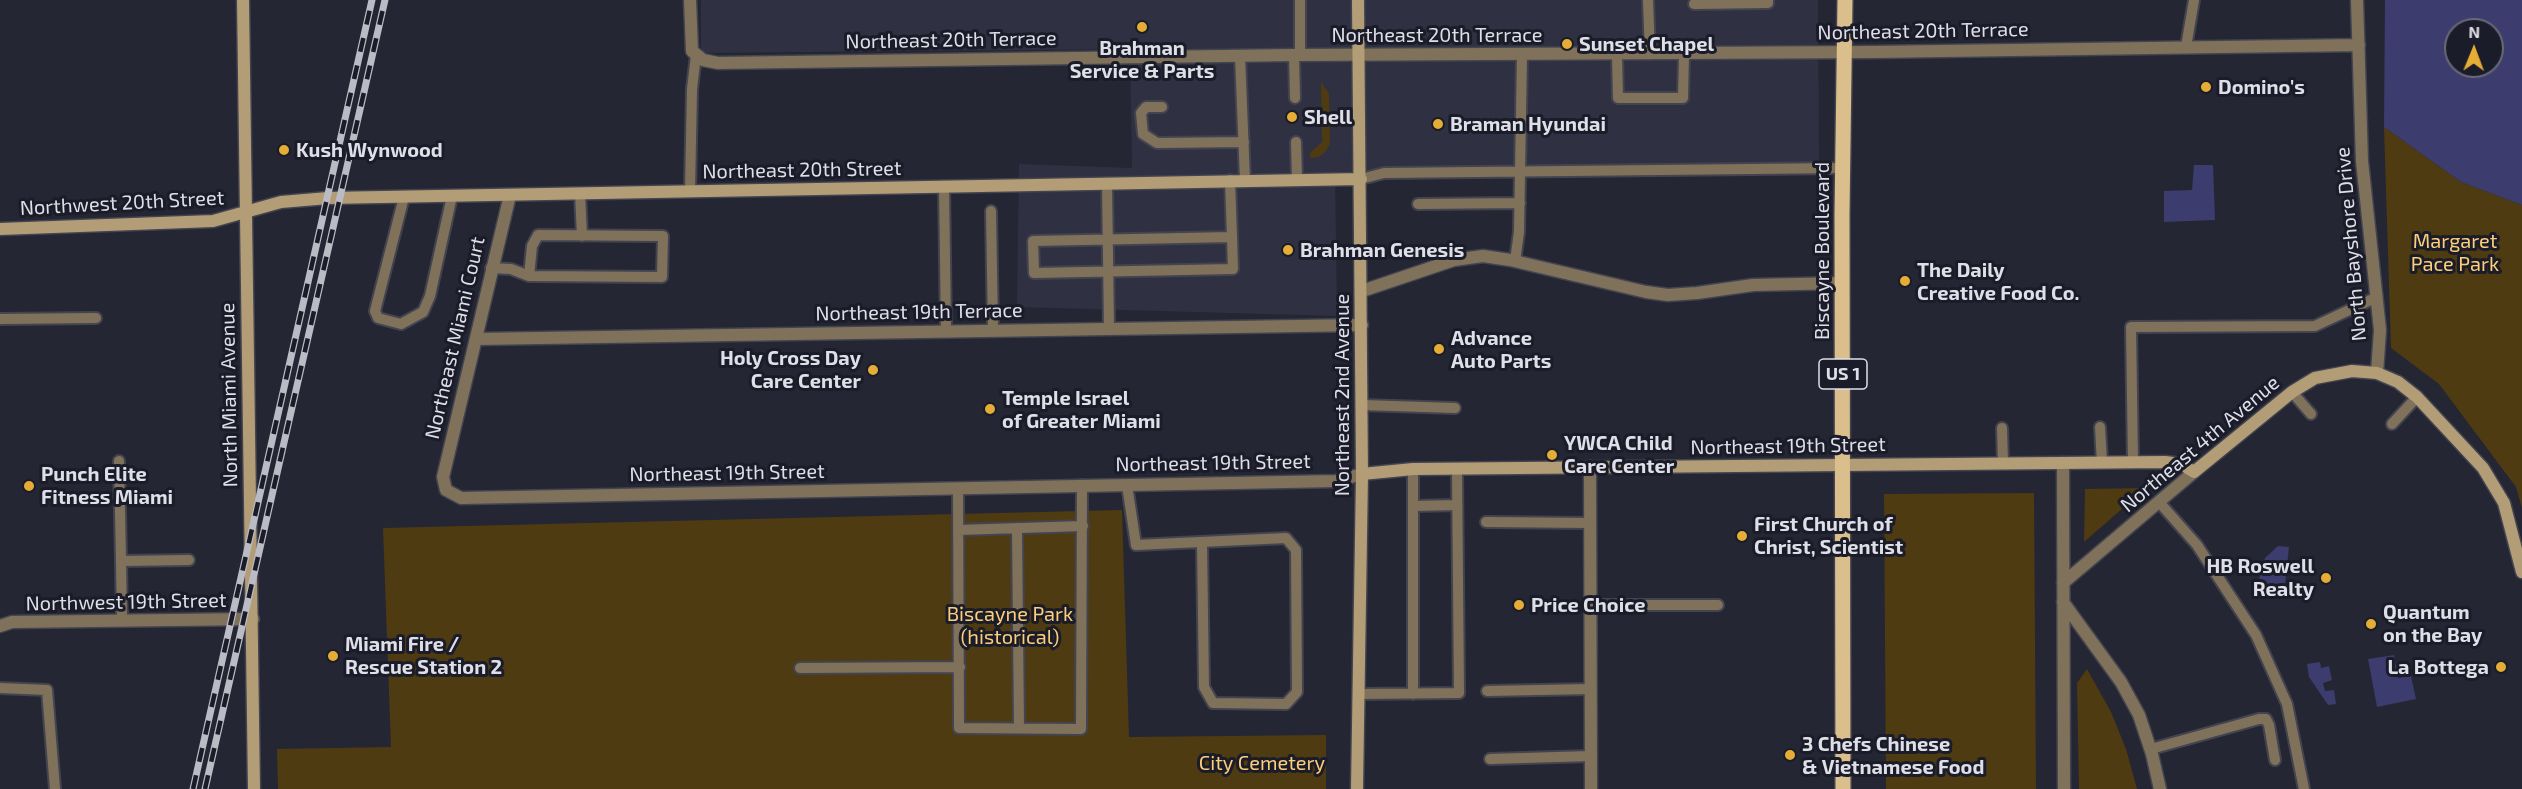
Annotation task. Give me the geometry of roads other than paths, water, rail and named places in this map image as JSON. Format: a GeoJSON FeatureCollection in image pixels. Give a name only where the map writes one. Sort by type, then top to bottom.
{"type":"FeatureCollection","features":[{"type":"Feature","properties":{"kind":"main road","name":"North Miami Avenue"},"geometry":{"type":"LineString","coordinates":[[243,0],[254,789]]}},
{"type":"Feature","properties":{"kind":"main road","name":"Northeast 2nd Avenue"},"geometry":{"type":"LineString","coordinates":[[1357,789],[1362,474],[1358,0]]}},
{"type":"Feature","properties":{"kind":"main road","name":"Biscayne Boulevard"},"geometry":{"type":"LineString","coordinates":[[1843,789],[1842,168],[1845,0]]}},
{"type":"Feature","properties":{"kind":"main road","name":"Northeast 20th Street"},"geometry":{"type":"LineString","coordinates":[[247,213],[281,202],[328,198],[1361,179]]}},
{"type":"Feature","properties":{"kind":"main road","name":"Northwest 20th Street"},"geometry":{"type":"LineString","coordinates":[[0,229],[213,221],[247,213]]}},
{"type":"Feature","properties":{"kind":"main road","name":"Northeast 4th Avenue"},"geometry":{"type":"LineString","coordinates":[[2194,472],[2292,392],[2315,378],[2331,373],[2352,371],[2377,373]]}},
{"type":"Feature","properties":{"kind":"main road"},"geometry":{"type":"LineString","coordinates":[[2377,373],[2398,382],[2417,397],[2483,468],[2504,503],[2522,572]]}},
{"type":"Feature","properties":{"kind":"main road","name":"Northeast 19th Street"},"geometry":{"type":"LineString","coordinates":[[1362,474],[1413,469],[2133,462],[2181,464],[2194,472]]}},
{"type":"Feature","properties":{"kind":"street"},"geometry":{"type":"LineString","coordinates":[[690,0],[690,41],[692,51],[696,56]]}},
{"type":"Feature","properties":{"kind":"street","name":"North Bayshore Drive"},"geometry":{"type":"LineString","coordinates":[[2357,0],[2362,161],[2380,330],[2377,373]]}},
{"type":"Feature","properties":{"kind":"street","name":"Northeast 20th Terrace"},"geometry":{"type":"LineString","coordinates":[[696,56],[718,63],[2360,45]]}},
{"type":"Feature","properties":{"kind":"street","name":"Northeast Miami Court"},"geometry":{"type":"LineString","coordinates":[[447,490],[443,477],[510,195]]}},
{"type":"Feature","properties":{"kind":"street"},"geometry":{"type":"LineString","coordinates":[[1362,291],[1454,260],[1483,256],[1668,295],[1754,285],[1842,283]]}},
{"type":"Feature","properties":{"kind":"street","name":"Northeast 19th Terrace"},"geometry":{"type":"LineString","coordinates":[[476,339],[1362,325]]}},
{"type":"Feature","properties":{"kind":"street"},"geometry":{"type":"LineString","coordinates":[[2063,463],[2064,789]]}},
{"type":"Feature","properties":{"kind":"street"},"geometry":{"type":"LineString","coordinates":[[1590,467],[1592,789]]}},
{"type":"Feature","properties":{"kind":"street","name":"Northeast 4th Avenue"},"geometry":{"type":"LineString","coordinates":[[2063,583],[2194,472]]}},
{"type":"Feature","properties":{"kind":"street","name":"Northeast 19th Street"},"geometry":{"type":"LineString","coordinates":[[447,490],[461,498],[1336,481],[1362,474]]}},
{"type":"Feature","properties":{"kind":"street"},"geometry":{"type":"LineString","coordinates":[[2063,602],[2121,682],[2139,715],[2151,749],[2160,789]]}},
{"type":"Feature","properties":{"kind":"street","name":"Northwest 19th Street"},"geometry":{"type":"LineString","coordinates":[[0,626],[12,622],[253,619]]}},
{"type":"Feature","properties":{"kind":"lane"},"geometry":{"type":"LineString","coordinates":[[1295,98],[1300,0]]}},
{"type":"Feature","properties":{"kind":"lane"},"geometry":{"type":"LineString","coordinates":[[1648,0],[1650,54]]}},
{"type":"Feature","properties":{"kind":"lane"},"geometry":{"type":"LineString","coordinates":[[1694,4],[1768,3],[1768,0]]}},
{"type":"Feature","properties":{"kind":"lane"},"geometry":{"type":"LineString","coordinates":[[2186,47],[2194,0]]}},
{"type":"Feature","properties":{"kind":"lane"},"geometry":{"type":"LineString","coordinates":[[1515,261],[1520,203],[1522,54]]}},
{"type":"Feature","properties":{"kind":"lane"},"geometry":{"type":"LineString","coordinates":[[1617,54],[1618,98],[1683,98],[1684,54]]}},
{"type":"Feature","properties":{"kind":"lane"},"geometry":{"type":"LineString","coordinates":[[690,191],[692,89],[696,56]]}},
{"type":"Feature","properties":{"kind":"lane"},"geometry":{"type":"LineString","coordinates":[[1240,56],[1238,106],[1244,142],[1245,180]]}},
{"type":"Feature","properties":{"kind":"lane"},"geometry":{"type":"LineString","coordinates":[[1162,107],[1146,107],[1141,113],[1143,134],[1157,143],[1244,142]]}},
{"type":"Feature","properties":{"kind":"lane"},"geometry":{"type":"LineString","coordinates":[[1296,142],[1296,179]]}},
{"type":"Feature","properties":{"kind":"lane"},"geometry":{"type":"LineString","coordinates":[[1361,179],[1384,173],[1842,168]]}},
{"type":"Feature","properties":{"kind":"lane"},"geometry":{"type":"LineString","coordinates":[[1230,180],[1232,237],[1233,269],[1034,273],[1033,241],[1232,237]]}},
{"type":"Feature","properties":{"kind":"lane"},"geometry":{"type":"LineString","coordinates":[[1107,183],[1109,328]]}},
{"type":"Feature","properties":{"kind":"lane"},"geometry":{"type":"LineString","coordinates":[[944,186],[946,331]]}},
{"type":"Feature","properties":{"kind":"lane"},"geometry":{"type":"LineString","coordinates":[[580,193],[582,236]]}},
{"type":"Feature","properties":{"kind":"lane"},"geometry":{"type":"LineString","coordinates":[[404,197],[375,311],[378,318],[401,324],[423,312],[430,296],[452,196]]}},
{"type":"Feature","properties":{"kind":"lane"},"geometry":{"type":"LineString","coordinates":[[1418,204],[1520,203]]}},
{"type":"Feature","properties":{"kind":"lane"},"geometry":{"type":"LineString","coordinates":[[991,211],[993,330]]}},
{"type":"Feature","properties":{"kind":"lane"},"geometry":{"type":"LineString","coordinates":[[491,268],[511,269],[529,276],[662,277],[663,236],[538,235],[532,246],[529,276]]}},
{"type":"Feature","properties":{"kind":"lane"},"geometry":{"type":"LineString","coordinates":[[2133,462],[2131,327],[2316,326],[2377,297]]}},
{"type":"Feature","properties":{"kind":"lane"},"geometry":{"type":"LineString","coordinates":[[0,319],[96,318]]}},
{"type":"Feature","properties":{"kind":"lane"},"geometry":{"type":"LineString","coordinates":[[2292,392],[2312,414]]}},
{"type":"Feature","properties":{"kind":"lane"},"geometry":{"type":"LineString","coordinates":[[2392,424],[2417,397]]}},
{"type":"Feature","properties":{"kind":"lane"},"geometry":{"type":"LineString","coordinates":[[1362,405],[1455,408]]}},
{"type":"Feature","properties":{"kind":"lane"},"geometry":{"type":"LineString","coordinates":[[2100,427],[2102,463]]}},
{"type":"Feature","properties":{"kind":"lane"},"geometry":{"type":"LineString","coordinates":[[2002,428],[2003,464]]}},
{"type":"Feature","properties":{"kind":"lane"},"geometry":{"type":"LineString","coordinates":[[119,461],[122,620]]}},
{"type":"Feature","properties":{"kind":"lane"},"geometry":{"type":"LineString","coordinates":[[1413,469],[1413,694]]}},
{"type":"Feature","properties":{"kind":"lane"},"geometry":{"type":"LineString","coordinates":[[1358,694],[1459,693],[1456,469]]}},
{"type":"Feature","properties":{"kind":"lane"},"geometry":{"type":"LineString","coordinates":[[958,488],[959,728],[1080,729],[1082,485]]}},
{"type":"Feature","properties":{"kind":"lane"},"geometry":{"type":"LineString","coordinates":[[1127,485],[1136,545],[1286,538],[1296,550],[1297,692],[1286,704],[1212,703],[1204,687],[1202,542]]}},
{"type":"Feature","properties":{"kind":"lane"},"geometry":{"type":"LineString","coordinates":[[2159,502],[2197,545],[2256,635],[2288,704],[2304,789]]}},
{"type":"Feature","properties":{"kind":"lane"},"geometry":{"type":"LineString","coordinates":[[1413,506],[1457,505]]}},
{"type":"Feature","properties":{"kind":"lane"},"geometry":{"type":"LineString","coordinates":[[1486,522],[1590,523]]}},
{"type":"Feature","properties":{"kind":"lane"},"geometry":{"type":"LineString","coordinates":[[958,530],[1083,526]]}},
{"type":"Feature","properties":{"kind":"lane"},"geometry":{"type":"LineString","coordinates":[[1017,528],[1019,728]]}},
{"type":"Feature","properties":{"kind":"lane"},"geometry":{"type":"LineString","coordinates":[[121,561],[189,560]]}},
{"type":"Feature","properties":{"kind":"lane"},"geometry":{"type":"LineString","coordinates":[[1590,605],[1718,605]]}},
{"type":"Feature","properties":{"kind":"lane"},"geometry":{"type":"LineString","coordinates":[[800,668],[960,667]]}},
{"type":"Feature","properties":{"kind":"lane"},"geometry":{"type":"LineString","coordinates":[[0,688],[47,690],[54,789]]}},
{"type":"Feature","properties":{"kind":"lane"},"geometry":{"type":"LineString","coordinates":[[1486,691],[1591,689]]}},
{"type":"Feature","properties":{"kind":"lane"},"geometry":{"type":"LineString","coordinates":[[2151,749],[2266,719],[2270,725],[2276,760]]}},
{"type":"Feature","properties":{"kind":"lane"},"geometry":{"type":"LineString","coordinates":[[1490,759],[1591,756]]}},
{"type":"Feature","properties":{"kind":"railway"},"geometry":{"type":"LineString","coordinates":[[193,789],[372,0]]}},
{"type":"Feature","properties":{"kind":"railway"},"geometry":{"type":"LineString","coordinates":[[205,789],[385,0]]}},
{"type":"Feature","properties":{"kind":"place","name":"Brahman Service & Parts"},"geometry":{"type":"Point","coordinates":[1142,27]}},
{"type":"Feature","properties":{"kind":"place","name":"Sunset Chapel"},"geometry":{"type":"Point","coordinates":[1567,44]}},
{"type":"Feature","properties":{"kind":"place","name":"Domino's"},"geometry":{"type":"Point","coordinates":[2206,87]}},
{"type":"Feature","properties":{"kind":"place","name":"Shell"},"geometry":{"type":"Point","coordinates":[1292,117]}},
{"type":"Feature","properties":{"kind":"place","name":"Braman Hyundai"},"geometry":{"type":"Point","coordinates":[1438,124]}},
{"type":"Feature","properties":{"kind":"place","name":"Kush Wynwood"},"geometry":{"type":"Point","coordinates":[284,150]}},
{"type":"Feature","properties":{"kind":"place","name":"Brahman Genesis"},"geometry":{"type":"Point","coordinates":[1288,250]}},
{"type":"Feature","properties":{"kind":"place","name":"The Daily Creative Food Co."},"geometry":{"type":"Point","coordinates":[1905,281]}},
{"type":"Feature","properties":{"kind":"place","name":"Advance Auto Parts"},"geometry":{"type":"Point","coordinates":[1439,349]}},
{"type":"Feature","properties":{"kind":"place","name":"Holy Cross Day Care Center"},"geometry":{"type":"Point","coordinates":[873,370]}},
{"type":"Feature","properties":{"kind":"place","name":"Temple Israel of Greater Miami"},"geometry":{"type":"Point","coordinates":[990,409]}},
{"type":"Feature","properties":{"kind":"place","name":"YWCA Child Care Center"},"geometry":{"type":"Point","coordinates":[1552,455]}},
{"type":"Feature","properties":{"kind":"place","name":"Punch Elite Fitness Miami"},"geometry":{"type":"Point","coordinates":[29,486]}},
{"type":"Feature","properties":{"kind":"place","name":"First Church of Christ, Scientist"},"geometry":{"type":"Point","coordinates":[1742,536]}},
{"type":"Feature","properties":{"kind":"place","name":"HB Roswell Realty"},"geometry":{"type":"Point","coordinates":[2326,578]}},
{"type":"Feature","properties":{"kind":"place","name":"Price Choice"},"geometry":{"type":"Point","coordinates":[1519,605]}},
{"type":"Feature","properties":{"kind":"place","name":"Quantum on the Bay"},"geometry":{"type":"Point","coordinates":[2371,624]}},
{"type":"Feature","properties":{"kind":"place","name":"Miami Fire / Rescue Station 2"},"geometry":{"type":"Point","coordinates":[333,656]}},
{"type":"Feature","properties":{"kind":"place","name":"La Bottega"},"geometry":{"type":"Point","coordinates":[2501,667]}},
{"type":"Feature","properties":{"kind":"place","name":"3 Chefs Chinese & Vietnamese Food"},"geometry":{"type":"Point","coordinates":[1790,755]}},
{"type":"Feature","properties":{"kind":"park label","name":"Margaret Pace Park"},"geometry":{"type":"Point","coordinates":[2455,252]}},
{"type":"Feature","properties":{"kind":"park label","name":"Biscayne Park (historical)"},"geometry":{"type":"Point","coordinates":[1010,626]}},
{"type":"Feature","properties":{"kind":"park label","name":"City Cemetery"},"geometry":{"type":"Point","coordinates":[1262,763]}}]}
